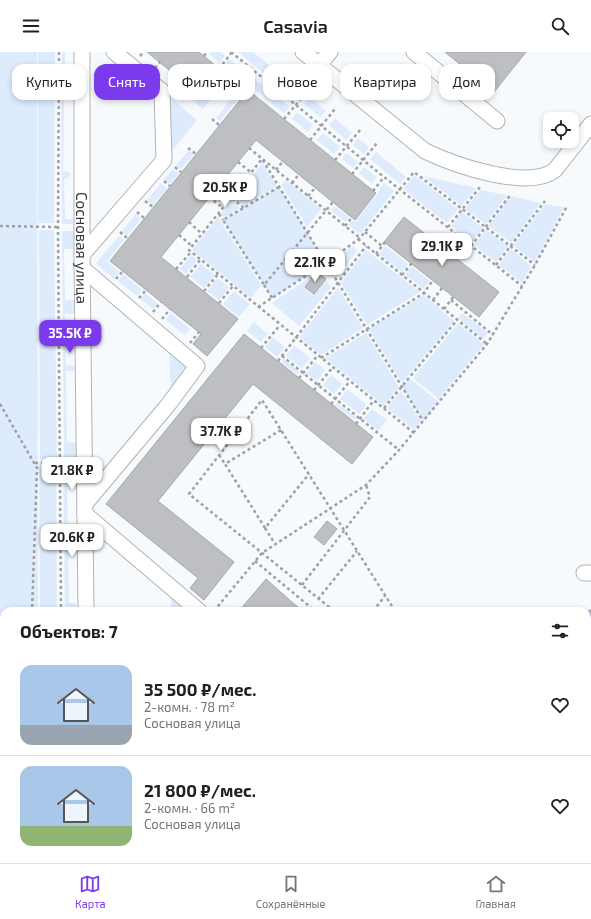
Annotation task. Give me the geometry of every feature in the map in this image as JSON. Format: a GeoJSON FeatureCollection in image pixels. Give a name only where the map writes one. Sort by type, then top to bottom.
{"type":"FeatureCollection","features":[{"type":"Feature","properties":{"kind":"street","name":"Сосновая улица"},"geometry":{"type":"LineString","coordinates":[[82,52],[82,262],[86,607]]}},
{"type":"Feature","properties":{"kind":"street"},"geometry":{"type":"LineString","coordinates":[[114,52],[162,91],[164,160],[82,262],[195,353],[196,370],[85,509],[195,601]]}},
{"type":"Feature","properties":{"kind":"street"},"geometry":{"type":"LineString","coordinates":[[302,52],[318,64]]}},
{"type":"Feature","properties":{"kind":"street"},"geometry":{"type":"LineString","coordinates":[[320,64],[330,52]]}},
{"type":"Feature","properties":{"kind":"street"},"geometry":{"type":"LineString","coordinates":[[414,52],[439,73]]}},
{"type":"Feature","properties":{"kind":"street"},"geometry":{"type":"LineString","coordinates":[[332,76],[425,151],[449,163],[479,171],[524,178],[539,178],[548,175],[555,170],[591,124]]}},
{"type":"Feature","properties":{"kind":"street"},"geometry":{"type":"LineString","coordinates":[[472,100],[497,121]]}},
{"type":"Feature","properties":{"kind":"path"},"geometry":{"type":"LineString","coordinates":[[59,52],[58,227],[61,607]]}},
{"type":"Feature","properties":{"kind":"path"},"geometry":{"type":"LineString","coordinates":[[204,56],[207,52]]}},
{"type":"Feature","properties":{"kind":"path"},"geometry":{"type":"LineString","coordinates":[[222,64],[232,52],[399,190],[522,286]]}},
{"type":"Feature","properties":{"kind":"path"},"geometry":{"type":"LineString","coordinates":[[284,119],[300,100]]}},
{"type":"Feature","properties":{"kind":"path"},"geometry":{"type":"LineString","coordinates":[[310,140],[336,109]]}},
{"type":"Feature","properties":{"kind":"path"},"geometry":{"type":"LineString","coordinates":[[212,119],[220,125]]}},
{"type":"Feature","properties":{"kind":"path"},"geometry":{"type":"LineString","coordinates":[[335,160],[361,129]]}},
{"type":"Feature","properties":{"kind":"path"},"geometry":{"type":"LineString","coordinates":[[352,174],[377,143]]}},
{"type":"Feature","properties":{"kind":"path"},"geometry":{"type":"LineString","coordinates":[[188,148],[196,154]]}},
{"type":"Feature","properties":{"kind":"path"},"geometry":{"type":"LineString","coordinates":[[249,148],[326,210],[359,238],[366,246],[487,344]]}},
{"type":"Feature","properties":{"kind":"path"},"geometry":{"type":"LineString","coordinates":[[176,269],[191,252],[189,250],[192,246],[262,160]]}},
{"type":"Feature","properties":{"kind":"path"},"geometry":{"type":"LineString","coordinates":[[262,160],[423,421]]}},
{"type":"Feature","properties":{"kind":"path"},"geometry":{"type":"LineString","coordinates":[[276,170],[283,161]]}},
{"type":"Feature","properties":{"kind":"path"},"geometry":{"type":"LineString","coordinates":[[238,162],[252,173]]}},
{"type":"Feature","properties":{"kind":"path"},"geometry":{"type":"LineString","coordinates":[[173,166],[181,172]]}},
{"type":"Feature","properties":{"kind":"path"},"geometry":{"type":"LineString","coordinates":[[258,307],[326,263],[359,238],[414,172],[535,265]]}},
{"type":"Feature","properties":{"kind":"path"},"geometry":{"type":"LineString","coordinates":[[228,174],[242,185]]}},
{"type":"Feature","properties":{"kind":"path"},"geometry":{"type":"LineString","coordinates":[[292,183],[299,174]]}},
{"type":"Feature","properties":{"kind":"path"},"geometry":{"type":"LineString","coordinates":[[373,191],[384,177]]}},
{"type":"Feature","properties":{"kind":"path"},"geometry":{"type":"LineString","coordinates":[[162,180],[170,186]]}},
{"type":"Feature","properties":{"kind":"path"},"geometry":{"type":"LineString","coordinates":[[218,186],[244,208]]}},
{"type":"Feature","properties":{"kind":"path"},"geometry":{"type":"LineString","coordinates":[[223,220],[279,186]]}},
{"type":"Feature","properties":{"kind":"path"},"geometry":{"type":"LineString","coordinates":[[448,227],[480,187]]}},
{"type":"Feature","properties":{"kind":"path"},"geometry":{"type":"LineString","coordinates":[[308,196],[315,188]]}},
{"type":"Feature","properties":{"kind":"path"},"geometry":{"type":"LineString","coordinates":[[471,246],[511,194]]}},
{"type":"Feature","properties":{"kind":"path"},"geometry":{"type":"LineString","coordinates":[[210,197],[223,208]]}},
{"type":"Feature","properties":{"kind":"path"},"geometry":{"type":"LineString","coordinates":[[144,201],[153,207]]}},
{"type":"Feature","properties":{"kind":"path"},"geometry":{"type":"LineString","coordinates":[[496,265],[545,201]]}},
{"type":"Feature","properties":{"kind":"path"},"geometry":{"type":"LineString","coordinates":[[264,286],[333,202]]}},
{"type":"Feature","properties":{"kind":"path"},"geometry":{"type":"LineString","coordinates":[[217,607],[262,553],[366,485],[414,433],[487,344],[535,265],[568,206]]}},
{"type":"Feature","properties":{"kind":"path"},"geometry":{"type":"LineString","coordinates":[[136,211],[144,218]]}},
{"type":"Feature","properties":{"kind":"path"},"geometry":{"type":"LineString","coordinates":[[219,214],[272,298]]}},
{"type":"Feature","properties":{"kind":"path"},"geometry":{"type":"LineString","coordinates":[[345,226],[352,217]]}},
{"type":"Feature","properties":{"kind":"path"},"geometry":{"type":"LineString","coordinates":[[189,222],[202,234]]}},
{"type":"Feature","properties":{"kind":"path"},"geometry":{"type":"LineString","coordinates":[[0,226],[58,227]]}},
{"type":"Feature","properties":{"kind":"path"},"geometry":{"type":"LineString","coordinates":[[119,232],[127,238]]}},
{"type":"Feature","properties":{"kind":"path"},"geometry":{"type":"LineString","coordinates":[[365,232],[382,246]]}},
{"type":"Feature","properties":{"kind":"path"},"geometry":{"type":"LineString","coordinates":[[179,235],[192,246]]}},
{"type":"Feature","properties":{"kind":"path"},"geometry":{"type":"LineString","coordinates":[[376,254],[385,242]]}},
{"type":"Feature","properties":{"kind":"path"},"geometry":{"type":"LineString","coordinates":[[278,361],[366,246]]}},
{"type":"Feature","properties":{"kind":"path"},"geometry":{"type":"LineString","coordinates":[[191,252],[414,433]]}},
{"type":"Feature","properties":{"kind":"path"},"geometry":{"type":"LineString","coordinates":[[187,278],[200,260]]}},
{"type":"Feature","properties":{"kind":"path"},"geometry":{"type":"LineString","coordinates":[[402,275],[412,264]]}},
{"type":"Feature","properties":{"kind":"path"},"geometry":{"type":"LineString","coordinates":[[114,281],[123,271]]}},
{"type":"Feature","properties":{"kind":"path"},"geometry":{"type":"LineString","coordinates":[[204,291],[218,274]]}},
{"type":"Feature","properties":{"kind":"path"},"geometry":{"type":"LineString","coordinates":[[321,358],[424,293],[433,280]]}},
{"type":"Feature","properties":{"kind":"path"},"geometry":{"type":"LineString","coordinates":[[219,303],[233,286]]}},
{"type":"Feature","properties":{"kind":"path"},"geometry":{"type":"LineString","coordinates":[[433,300],[442,288]]}},
{"type":"Feature","properties":{"kind":"path"},"geometry":{"type":"LineString","coordinates":[[137,300],[146,290]]}},
{"type":"Feature","properties":{"kind":"path"},"geometry":{"type":"LineString","coordinates":[[444,309],[454,296]]}},
{"type":"Feature","properties":{"kind":"path"},"geometry":{"type":"LineString","coordinates":[[451,300],[493,334]]}},
{"type":"Feature","properties":{"kind":"path"},"geometry":{"type":"LineString","coordinates":[[153,312],[162,302]]}},
{"type":"Feature","properties":{"kind":"path"},"geometry":{"type":"LineString","coordinates":[[162,319],[170,309]]}},
{"type":"Feature","properties":{"kind":"path"},"geometry":{"type":"LineString","coordinates":[[384,408],[457,320]]}},
{"type":"Feature","properties":{"kind":"path"},"geometry":{"type":"LineString","coordinates":[[261,348],[280,325]]}},
{"type":"Feature","properties":{"kind":"path"},"geometry":{"type":"LineString","coordinates":[[195,353],[199,332]]}},
{"type":"Feature","properties":{"kind":"path"},"geometry":{"type":"LineString","coordinates":[[299,378],[318,355]]}},
{"type":"Feature","properties":{"kind":"path"},"geometry":{"type":"LineString","coordinates":[[282,356],[304,372],[399,450]]}},
{"type":"Feature","properties":{"kind":"path"},"geometry":{"type":"LineString","coordinates":[[314,390],[333,367]]}},
{"type":"Feature","properties":{"kind":"path"},"geometry":{"type":"LineString","coordinates":[[331,404],[350,381]]}},
{"type":"Feature","properties":{"kind":"path"},"geometry":{"type":"LineString","coordinates":[[329,607],[189,494],[262,400],[392,607]]}},
{"type":"Feature","properties":{"kind":"path"},"geometry":{"type":"LineString","coordinates":[[356,424],[374,400]]}},
{"type":"Feature","properties":{"kind":"path"},"geometry":{"type":"LineString","coordinates":[[0,404],[37,468],[32,607]]}},
{"type":"Feature","properties":{"kind":"path"},"geometry":{"type":"LineString","coordinates":[[225,464],[281,430]]}},
{"type":"Feature","properties":{"kind":"path"},"geometry":{"type":"LineString","coordinates":[[219,455],[275,544]]}},
{"type":"Feature","properties":{"kind":"path"},"geometry":{"type":"LineString","coordinates":[[34,463],[60,464]]}},
{"type":"Feature","properties":{"kind":"path"},"geometry":{"type":"LineString","coordinates":[[265,528],[309,474]]}},
{"type":"Feature","properties":{"kind":"path"},"geometry":{"type":"LineString","coordinates":[[302,585],[370,497],[366,485]]}},
{"type":"Feature","properties":{"kind":"path"},"geometry":{"type":"LineString","coordinates":[[318,599],[357,551]]}},
{"type":"Feature","properties":{"kind":"path"},"geometry":{"type":"LineString","coordinates":[[255,561],[310,607]]}},
{"type":"Feature","properties":{"kind":"path"},"geometry":{"type":"LineString","coordinates":[[376,607],[385,596]]}},
{"type":"Feature","properties":{"kind":"shaded area"},"geometry":{"type":"Polygon","coordinates":[[[0,52],[37,52],[37,64],[12,64],[12,100],[37,100],[38,607],[0,607],[0,52]]]}},
{"type":"Feature","properties":{"kind":"shaded area"},"geometry":{"type":"Polygon","coordinates":[[[38,52],[55,52],[55,64],[38,64],[38,52]]]}},
{"type":"Feature","properties":{"kind":"shaded area"},"geometry":{"type":"Polygon","coordinates":[[[62,52],[65,52],[65,64],[62,64],[62,52]]]}},
{"type":"Feature","properties":{"kind":"shaded area"},"geometry":{"type":"Polygon","coordinates":[[[211,52],[221,52],[225,56],[220,63],[209,54],[211,52]]]}},
{"type":"Feature","properties":{"kind":"shaded area"},"geometry":{"type":"Polygon","coordinates":[[[238,52],[253,52],[268,64],[263,64],[263,73],[255,66],[255,64],[253,64],[238,52]]]}},
{"type":"Feature","properties":{"kind":"shaded area"},"geometry":{"type":"Polygon","coordinates":[[[229,59],[235,64],[225,64],[229,59]]]}},
{"type":"Feature","properties":{"kind":"shaded area"},"geometry":{"type":"Polygon","coordinates":[[[255,79],[263,85],[263,96],[255,90],[255,79]]]}},
{"type":"Feature","properties":{"kind":"shaded area"},"geometry":{"type":"Polygon","coordinates":[[[165,93],[168,96],[168,100],[173,100],[197,120],[166,159],[165,93]]]}},
{"type":"Feature","properties":{"kind":"shaded area"},"geometry":{"type":"Polygon","coordinates":[[[38,100],[55,100],[54,223],[38,223],[38,100]]]}},
{"type":"Feature","properties":{"kind":"shaded area"},"geometry":{"type":"Polygon","coordinates":[[[61,100],[64,100],[63,171],[69,172],[70,175],[69,178],[64,179],[65,219],[76,220],[76,224],[62,224],[61,100]]]}},
{"type":"Feature","properties":{"kind":"shaded area"},"geometry":{"type":"Polygon","coordinates":[[[192,100],[210,100],[203,109],[192,100]]]}},
{"type":"Feature","properties":{"kind":"shaded area"},"geometry":{"type":"Polygon","coordinates":[[[230,100],[237,100],[220,121],[216,118],[230,100]]]}},
{"type":"Feature","properties":{"kind":"shaded area"},"geometry":{"type":"Polygon","coordinates":[[[268,100],[281,100],[290,107],[284,113],[268,100]]]}},
{"type":"Feature","properties":{"kind":"shaded area"},"geometry":{"type":"Polygon","coordinates":[[[307,100],[313,100],[326,111],[320,117],[304,104],[307,100]]]}},
{"type":"Feature","properties":{"kind":"shaded area"},"geometry":{"type":"Polygon","coordinates":[[[297,112],[313,125],[308,132],[292,119],[297,112]]]}},
{"type":"Feature","properties":{"kind":"shaded area"},"geometry":{"type":"Polygon","coordinates":[[[335,118],[352,133],[346,140],[329,125],[335,118]]]}},
{"type":"Feature","properties":{"kind":"shaded area"},"geometry":{"type":"Polygon","coordinates":[[[323,133],[340,147],[334,154],[317,140],[323,133]]]}},
{"type":"Feature","properties":{"kind":"shaded area"},"geometry":{"type":"Polygon","coordinates":[[[358,138],[369,147],[364,154],[353,145],[358,138]]]}},
{"type":"Feature","properties":{"kind":"shaded area"},"geometry":{"type":"Polygon","coordinates":[[[189,150],[194,154],[181,169],[176,165],[189,150]]]}},
{"type":"Feature","properties":{"kind":"shaded area"},"geometry":{"type":"Polygon","coordinates":[[[376,152],[406,177],[400,184],[370,159],[376,152]]]}},
{"type":"Feature","properties":{"kind":"shaded area"},"geometry":{"type":"Polygon","coordinates":[[[346,153],[358,162],[353,168],[342,159],[346,153]]]}},
{"type":"Feature","properties":{"kind":"shaded area"},"geometry":{"type":"Polygon","coordinates":[[[262,163],[277,186],[244,206],[234,198],[262,163]]]}},
{"type":"Feature","properties":{"kind":"shaded area"},"geometry":{"type":"Polygon","coordinates":[[[364,167],[377,177],[372,184],[359,173],[364,167]]]}},
{"type":"Feature","properties":{"kind":"shaded area"},"geometry":{"type":"Polygon","coordinates":[[[173,169],[179,173],[170,184],[164,179],[173,169]]]}},
{"type":"Feature","properties":{"kind":"shaded area"},"geometry":{"type":"Polygon","coordinates":[[[414,175],[458,209],[447,223],[403,189],[414,175]]]}},
{"type":"Feature","properties":{"kind":"shaded area"},"geometry":{"type":"Polygon","coordinates":[[[423,176],[476,188],[462,206],[423,176]]]}},
{"type":"Feature","properties":{"kind":"shaded area"},"geometry":{"type":"Polygon","coordinates":[[[286,180],[321,209],[307,227],[281,185],[286,180]]]}},
{"type":"Feature","properties":{"kind":"shaded area"},"geometry":{"type":"Polygon","coordinates":[[[161,183],[167,188],[153,205],[147,200],[161,183]]]}},
{"type":"Feature","properties":{"kind":"shaded area"},"geometry":{"type":"Polygon","coordinates":[[[384,183],[394,191],[360,234],[348,225],[352,220],[355,222],[384,183]]]}},
{"type":"Feature","properties":{"kind":"shaded area"},"geometry":{"type":"Polygon","coordinates":[[[279,187],[326,263],[272,298],[223,220],[279,187]]]}},
{"type":"Feature","properties":{"kind":"shaded area"},"geometry":{"type":"Polygon","coordinates":[[[480,190],[507,195],[486,224],[465,209],[480,190]]]}},
{"type":"Feature","properties":{"kind":"shaded area"},"geometry":{"type":"Polygon","coordinates":[[[511,196],[541,203],[511,243],[488,226],[511,196]]]}},
{"type":"Feature","properties":{"kind":"shaded area"},"geometry":{"type":"Polygon","coordinates":[[[231,200],[240,208],[224,218],[221,214],[231,200]]]}},
{"type":"Feature","properties":{"kind":"shaded area"},"geometry":{"type":"Polygon","coordinates":[[[545,204],[564,207],[535,262],[513,246],[545,204]]]}},
{"type":"Feature","properties":{"kind":"shaded area"},"geometry":{"type":"Polygon","coordinates":[[[334,206],[349,217],[345,222],[331,210],[334,206]]]}},
{"type":"Feature","properties":{"kind":"shaded area"},"geometry":{"type":"Polygon","coordinates":[[[462,212],[483,228],[471,243],[451,227],[462,212]]]}},
{"type":"Feature","properties":{"kind":"shaded area"},"geometry":{"type":"Polygon","coordinates":[[[136,214],[141,219],[127,236],[122,231],[136,214]]]}},
{"type":"Feature","properties":{"kind":"shaded area"},"geometry":{"type":"Polygon","coordinates":[[[218,217],[261,285],[251,298],[192,250],[218,217]]]}},
{"type":"Feature","properties":{"kind":"shaded area"},"geometry":{"type":"Polygon","coordinates":[[[39,230],[54,230],[57,460],[40,459],[39,230]]]}},
{"type":"Feature","properties":{"kind":"shaded area"},"geometry":{"type":"Polygon","coordinates":[[[486,230],[508,246],[496,262],[474,245],[486,230]]]}},
{"type":"Feature","properties":{"kind":"shaded area"},"geometry":{"type":"Polygon","coordinates":[[[62,231],[76,231],[77,249],[64,249],[65,300],[74,300],[74,314],[65,314],[66,365],[74,366],[75,368],[74,371],[66,371],[67,442],[78,443],[78,459],[64,459],[62,231]]]}},
{"type":"Feature","properties":{"kind":"shaded area"},"geometry":{"type":"Polygon","coordinates":[[[119,236],[124,240],[107,261],[120,272],[114,279],[96,263],[119,236]]]}},
{"type":"Feature","properties":{"kind":"shaded area"},"geometry":{"type":"Polygon","coordinates":[[[353,246],[357,251],[337,277],[329,263],[353,246]]]}},
{"type":"Feature","properties":{"kind":"shaded area"},"geometry":{"type":"Polygon","coordinates":[[[385,246],[408,264],[402,272],[379,254],[385,246]]]}},
{"type":"Feature","properties":{"kind":"shaded area"},"geometry":{"type":"Polygon","coordinates":[[[511,249],[531,266],[522,283],[499,265],[511,249]]]}},
{"type":"Feature","properties":{"kind":"shaded area"},"geometry":{"type":"Polygon","coordinates":[[[366,250],[420,292],[367,325],[341,283],[366,250]]]}},
{"type":"Feature","properties":{"kind":"shaded area"},"geometry":{"type":"Polygon","coordinates":[[[191,255],[197,260],[186,274],[180,269],[191,255]]]}},
{"type":"Feature","properties":{"kind":"shaded area"},"geometry":{"type":"Polygon","coordinates":[[[201,264],[215,275],[204,288],[190,277],[201,264]]]}},
{"type":"Feature","properties":{"kind":"shaded area"},"geometry":{"type":"Polygon","coordinates":[[[412,266],[430,281],[423,289],[405,274],[412,266]]]}},
{"type":"Feature","properties":{"kind":"shaded area"},"geometry":{"type":"Polygon","coordinates":[[[320,270],[331,287],[299,326],[272,303],[320,270]]]}},
{"type":"Feature","properties":{"kind":"shaded area"},"geometry":{"type":"Polygon","coordinates":[[[123,274],[142,290],[137,296],[118,281],[123,274]]]}},
{"type":"Feature","properties":{"kind":"shaded area"},"geometry":{"type":"Polygon","coordinates":[[[217,278],[229,287],[219,300],[207,291],[217,278]]]}},
{"type":"Feature","properties":{"kind":"shaded area"},"geometry":{"type":"Polygon","coordinates":[[[338,288],[363,328],[321,355],[299,337],[338,288]]]}},
{"type":"Feature","properties":{"kind":"shaded area"},"geometry":{"type":"Polygon","coordinates":[[[234,291],[250,304],[239,317],[223,304],[234,291]]]}},
{"type":"Feature","properties":{"kind":"shaded area"},"geometry":{"type":"Polygon","coordinates":[[[145,293],[158,304],[153,309],[140,299],[145,293]]]}},
{"type":"Feature","properties":{"kind":"shaded area"},"geometry":{"type":"Polygon","coordinates":[[[424,295],[454,321],[402,383],[369,329],[424,295]]]}},
{"type":"Feature","properties":{"kind":"shaded area"},"geometry":{"type":"Polygon","coordinates":[[[171,313],[190,329],[185,335],[165,320],[171,313]]]}},
{"type":"Feature","properties":{"kind":"shaded area"},"geometry":{"type":"Polygon","coordinates":[[[462,313],[488,333],[483,339],[458,318],[462,313]]]}},
{"type":"Feature","properties":{"kind":"shaded area"},"geometry":{"type":"Polygon","coordinates":[[[254,322],[268,334],[261,342],[247,331],[254,322]]]}},
{"type":"Feature","properties":{"kind":"shaded area"},"geometry":{"type":"Polygon","coordinates":[[[458,323],[484,344],[439,399],[413,378],[458,323]]]}},
{"type":"Feature","properties":{"kind":"shaded area"},"geometry":{"type":"Polygon","coordinates":[[[366,333],[399,387],[384,406],[325,358],[366,333]]]}},
{"type":"Feature","properties":{"kind":"shaded area"},"geometry":{"type":"Polygon","coordinates":[[[273,337],[285,347],[277,357],[265,347],[273,337]]]}},
{"type":"Feature","properties":{"kind":"shaded area"},"geometry":{"type":"Polygon","coordinates":[[[294,345],[310,358],[302,368],[286,356],[294,345]]]}},
{"type":"Feature","properties":{"kind":"shaded area"},"geometry":{"type":"Polygon","coordinates":[[[169,346],[195,366],[171,397],[169,346]]]}},
{"type":"Feature","properties":{"kind":"shaded area"},"geometry":{"type":"Polygon","coordinates":[[[284,359],[299,372],[297,374],[281,362],[284,359]]]}},
{"type":"Feature","properties":{"kind":"shaded area"},"geometry":{"type":"Polygon","coordinates":[[[315,362],[325,370],[317,381],[307,373],[315,362]]]}},
{"type":"Feature","properties":{"kind":"shaded area"},"geometry":{"type":"Polygon","coordinates":[[[331,375],[342,384],[334,394],[323,385],[331,375]]]}},
{"type":"Feature","properties":{"kind":"shaded area"},"geometry":{"type":"Polygon","coordinates":[[[409,378],[439,402],[423,421],[402,387],[409,378]]]}},
{"type":"Feature","properties":{"kind":"shaded area"},"geometry":{"type":"Polygon","coordinates":[[[347,389],[367,405],[359,414],[340,399],[347,389]]]}},
{"type":"Feature","properties":{"kind":"shaded area"},"geometry":{"type":"Polygon","coordinates":[[[401,391],[421,421],[414,430],[387,408],[401,391]]]}},
{"type":"Feature","properties":{"kind":"shaded area"},"geometry":{"type":"Polygon","coordinates":[[[337,403],[357,418],[355,420],[335,405],[337,403]]]}},
{"type":"Feature","properties":{"kind":"shaded area"},"geometry":{"type":"Polygon","coordinates":[[[372,409],[387,420],[378,431],[363,419],[372,409]]]}},
{"type":"Feature","properties":{"kind":"shaded area"},"geometry":{"type":"Polygon","coordinates":[[[39,466],[56,466],[57,607],[40,607],[39,466]]]}},
{"type":"Feature","properties":{"kind":"shaded area"},"geometry":{"type":"Polygon","coordinates":[[[63,466],[79,467],[79,486],[67,487],[68,540],[76,540],[77,544],[76,548],[68,548],[69,603],[74,603],[78,607],[65,607],[63,466]]]}},
{"type":"Feature","properties":{"kind":"shaded area"},"geometry":{"type":"Polygon","coordinates":[[[171,588],[192,607],[171,607],[171,588]]]}},
{"type":"Feature","properties":{"kind":"building"},"geometry":{"type":"Polygon","coordinates":[[[147,52],[199,52],[214,64],[168,64],[168,69],[147,52]]]}},
{"type":"Feature","properties":{"kind":"building"},"geometry":{"type":"Polygon","coordinates":[[[445,52],[526,52],[495,91],[495,64],[460,64],[445,52]]]}},
{"type":"Feature","properties":{"kind":"building"},"geometry":{"type":"Polygon","coordinates":[[[255,96],[376,193],[355,220],[256,140],[161,257],[238,319],[207,356],[193,344],[201,334],[110,261],[240,100],[255,100],[255,96]]]}},
{"type":"Feature","properties":{"kind":"building"},"geometry":{"type":"Polygon","coordinates":[[[404,217],[499,292],[479,317],[384,242],[404,217]]]}},
{"type":"Feature","properties":{"kind":"building"},"geometry":{"type":"Polygon","coordinates":[[[316,272],[326,279],[314,294],[305,287],[316,272]]]}},
{"type":"Feature","properties":{"kind":"building"},"geometry":{"type":"Polygon","coordinates":[[[244,334],[373,437],[352,464],[253,384],[158,501],[234,562],[204,600],[190,588],[198,578],[106,504],[244,334]]]}},
{"type":"Feature","properties":{"kind":"building"},"geometry":{"type":"Polygon","coordinates":[[[327,521],[337,529],[324,545],[314,537],[327,521]]]}},
{"type":"Feature","properties":{"kind":"building"},"geometry":{"type":"Polygon","coordinates":[[[266,579],[298,607],[242,607],[266,579]]]}}]}
